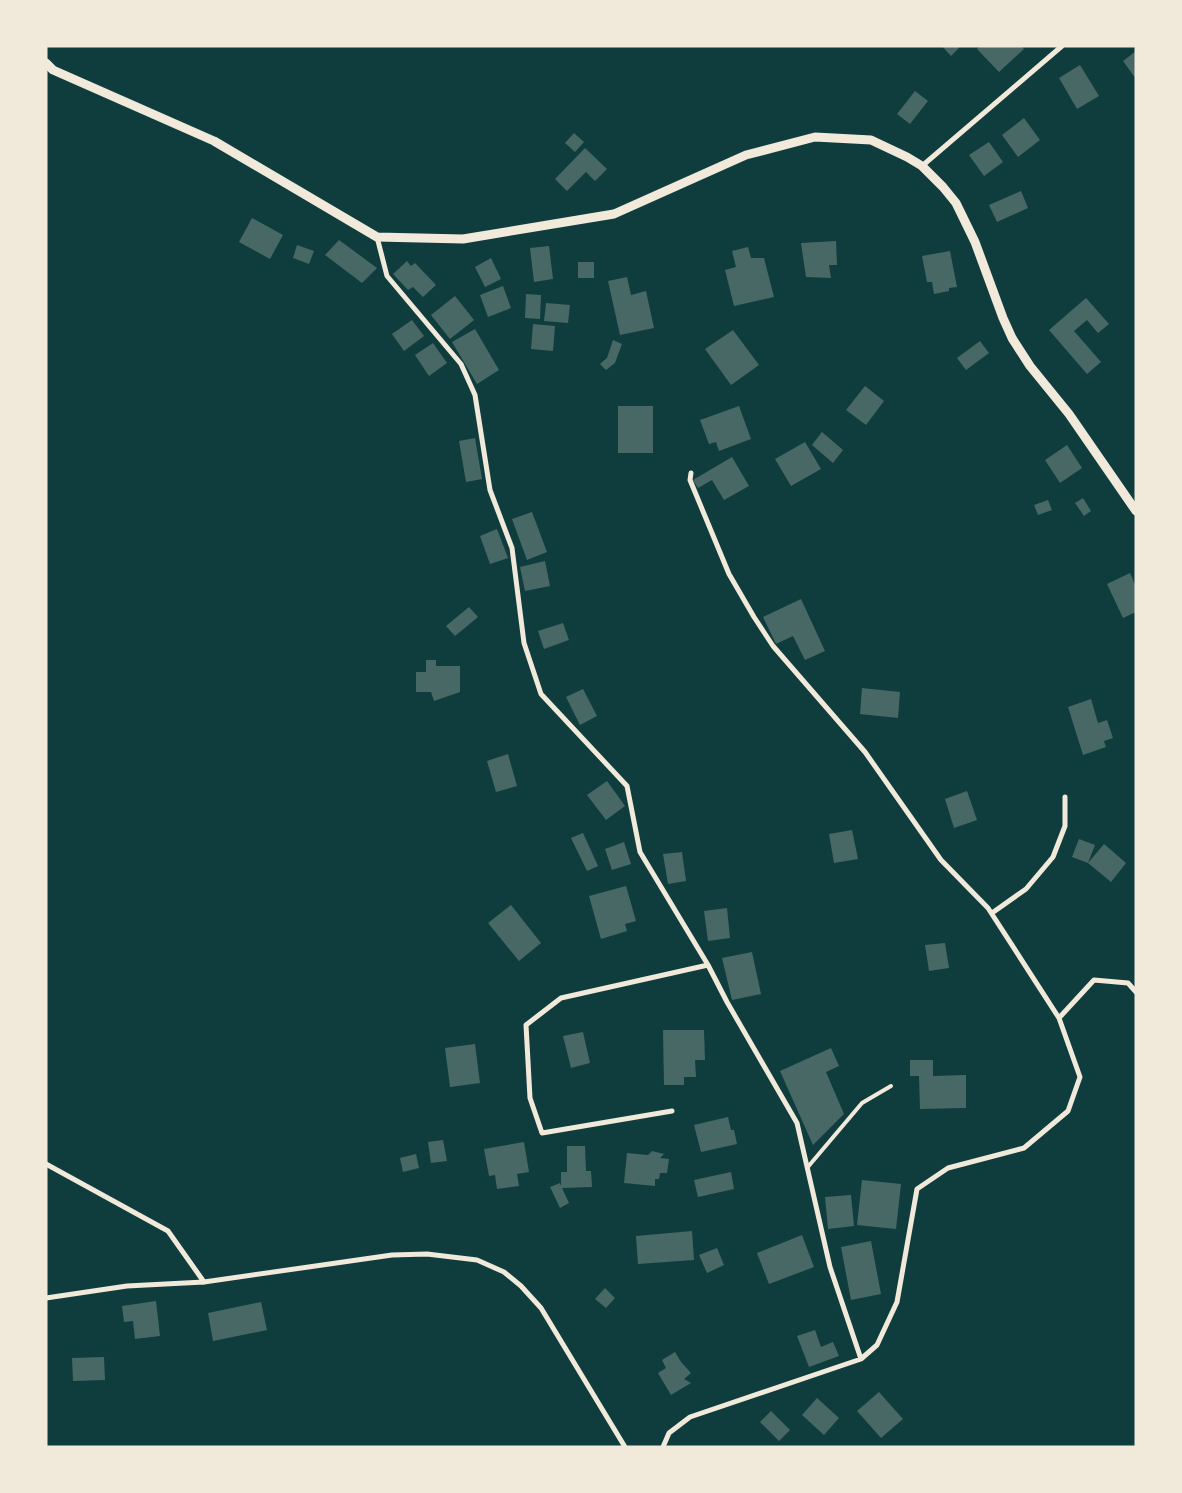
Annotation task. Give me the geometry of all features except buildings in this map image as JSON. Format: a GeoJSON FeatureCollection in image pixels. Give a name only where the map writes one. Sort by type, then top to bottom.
{"type":"FeatureCollection","features":[{"type":"Feature","properties":{"kind":"street"},"geometry":{"type":"LineString","coordinates":[[922,166],[1062,46]]}},
{"type":"Feature","properties":{"kind":"street"},"geometry":{"type":"LineString","coordinates":[[46,63],[53,70],[214,141],[378,237],[464,239],[614,214],[746,155],[815,137],[871,140],[922,166],[956,203],[975,242],[1012,338],[1030,366],[1069,414],[1136,511]]}},
{"type":"Feature","properties":{"kind":"street"},"geometry":{"type":"LineString","coordinates":[[378,237],[387,276],[461,364],[475,395],[490,490],[512,548],[524,644],[541,694],[627,786],[640,852],[708,965],[727,1002],[797,1123],[830,1267],[861,1358]]}},
{"type":"Feature","properties":{"kind":"street"},"geometry":{"type":"LineString","coordinates":[[663,1447],[669,1434],[690,1417],[861,1358],[877,1345],[897,1302],[917,1189],[948,1168],[1024,1148],[1068,1111],[1080,1077],[1059,1018],[988,908],[941,860],[865,752],[774,646],[754,617],[729,574],[690,480],[691,473]]}},
{"type":"Feature","properties":{"kind":"street"},"geometry":{"type":"LineString","coordinates":[[992,914],[1026,889],[1054,857],[1064,826],[1065,797]]}},
{"type":"Feature","properties":{"kind":"street"},"geometry":{"type":"LineString","coordinates":[[672,1111],[542,1133],[530,1098],[526,1025],[561,998],[708,965]]}},
{"type":"Feature","properties":{"kind":"street"},"geometry":{"type":"LineString","coordinates":[[1059,1018],[1094,980],[1128,983],[1136,992]]}},
{"type":"Feature","properties":{"kind":"street"},"geometry":{"type":"LineString","coordinates":[[46,1164],[168,1231],[204,1282]]}},
{"type":"Feature","properties":{"kind":"street"},"geometry":{"type":"LineString","coordinates":[[46,1298],[126,1286],[204,1282],[392,1255],[426,1254],[477,1260],[504,1272],[521,1286],[541,1308],[625,1447]]}},
{"type":"Feature","properties":{"kind":"lane"},"geometry":{"type":"LineString","coordinates":[[807,1168],[862,1103],[890,1086]]}}]}
